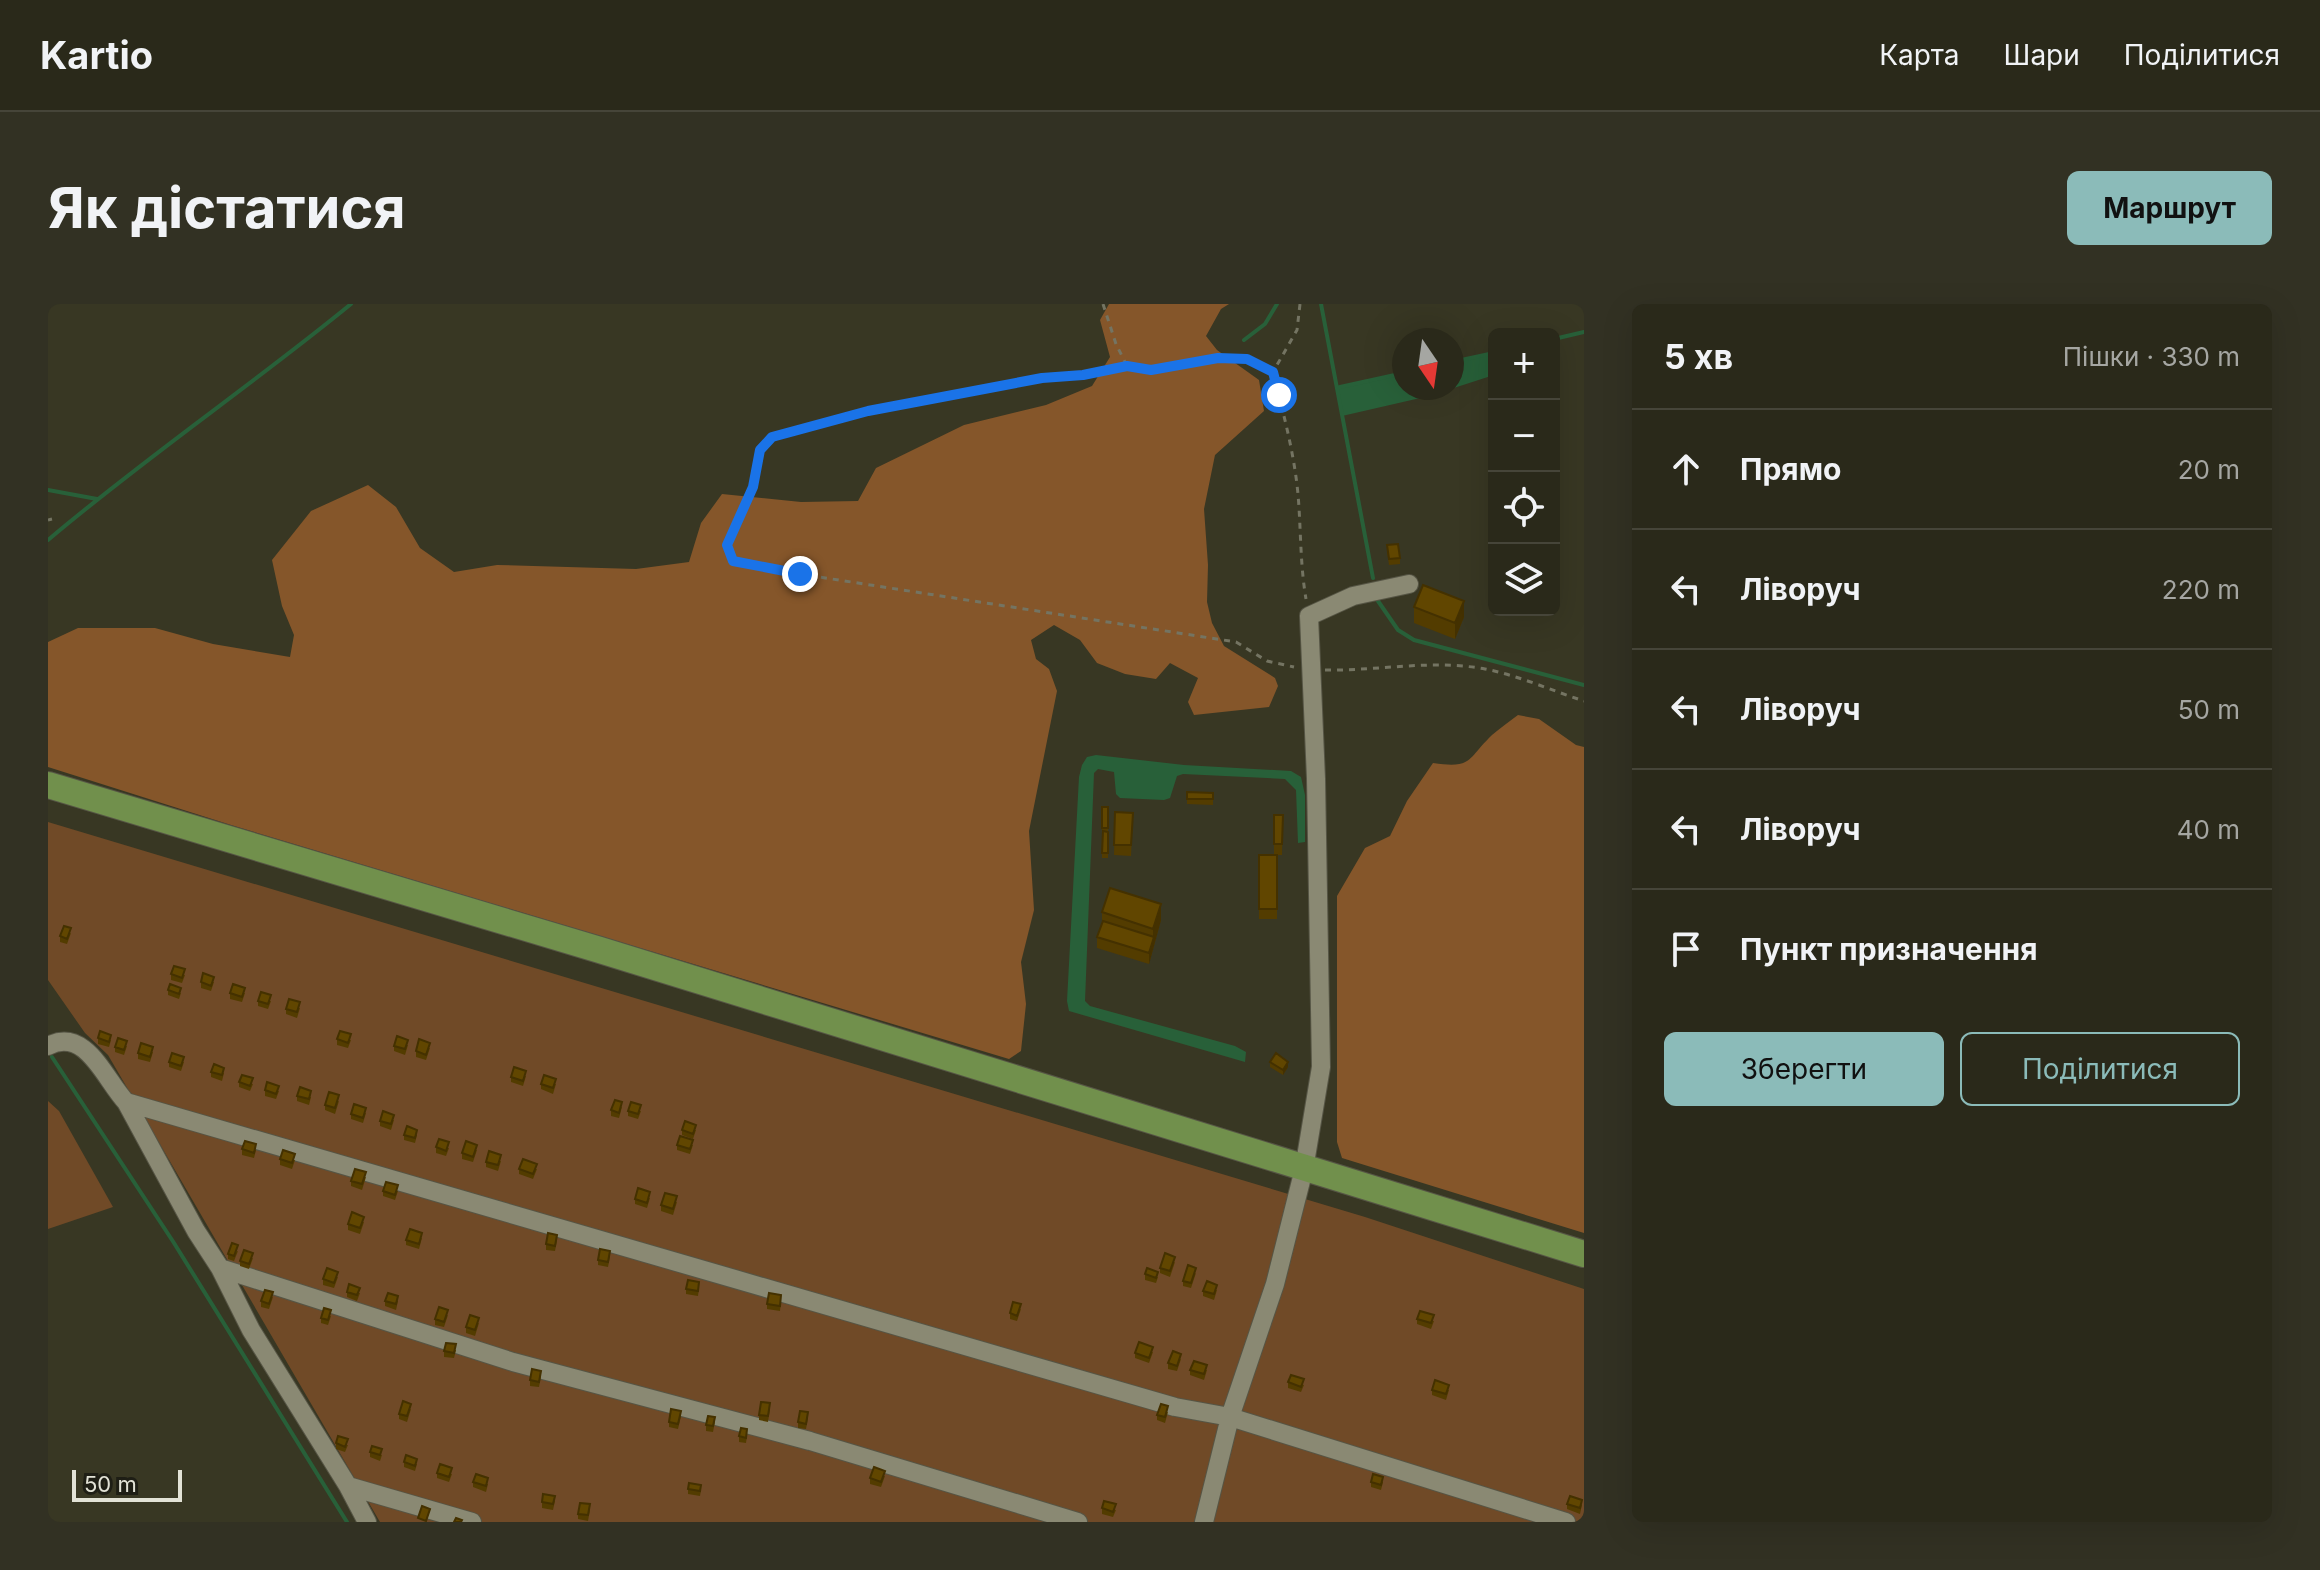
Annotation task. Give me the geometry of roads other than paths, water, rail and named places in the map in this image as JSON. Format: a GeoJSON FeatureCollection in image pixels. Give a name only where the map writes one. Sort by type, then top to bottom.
{"type":"FeatureCollection","features":[{"type":"Feature","properties":{"kind":"highway"},"geometry":{"type":"LineString","coordinates":[[48,785],[600,950],[1584,1254]]}},
{"type":"Feature","properties":{"kind":"street"},"geometry":{"type":"LineString","coordinates":[[1204,1522],[1230,1417],[1275,1284],[1304,1169],[1321,1067],[1316,779],[1309,616],[1353,596],[1409,584]]}},
{"type":"Feature","properties":{"kind":"street"},"geometry":{"type":"LineString","coordinates":[[48,1046],[59,1040],[73,1042],[89,1053],[126,1102],[196,1231],[220,1268],[251,1330],[367,1522]]}},
{"type":"Feature","properties":{"kind":"street"},"geometry":{"type":"LineString","coordinates":[[126,1102],[1175,1407],[1230,1417],[1566,1522]]}},
{"type":"Feature","properties":{"kind":"street"},"geometry":{"type":"LineString","coordinates":[[220,1268],[513,1362],[810,1441],[1078,1522]]}},
{"type":"Feature","properties":{"kind":"street"},"geometry":{"type":"LineString","coordinates":[[348,1486],[472,1522]]}},
{"type":"Feature","properties":{"kind":"waterway"},"geometry":{"type":"LineString","coordinates":[[48,540],[351,304]]}},
{"type":"Feature","properties":{"kind":"waterway"},"geometry":{"type":"LineString","coordinates":[[1244,340],[1265,324],[1277,304]]}},
{"type":"Feature","properties":{"kind":"waterway"},"geometry":{"type":"LineString","coordinates":[[1321,304],[1373,578]]}},
{"type":"Feature","properties":{"kind":"waterway"},"geometry":{"type":"LineString","coordinates":[[1560,338],[1584,332]]}},
{"type":"Feature","properties":{"kind":"waterway"},"geometry":{"type":"LineString","coordinates":[[1464,359],[1488,354]]}},
{"type":"Feature","properties":{"kind":"waterway"},"geometry":{"type":"LineString","coordinates":[[1340,387],[1392,376]]}},
{"type":"Feature","properties":{"kind":"waterway"},"geometry":{"type":"LineString","coordinates":[[48,490],[97,499]]}},
{"type":"Feature","properties":{"kind":"waterway"},"geometry":{"type":"LineString","coordinates":[[1378,601],[1398,630],[1414,640],[1584,685]]}},
{"type":"Feature","properties":{"kind":"waterway"},"geometry":{"type":"LineString","coordinates":[[52,1057],[174,1243],[347,1522]]}}]}
